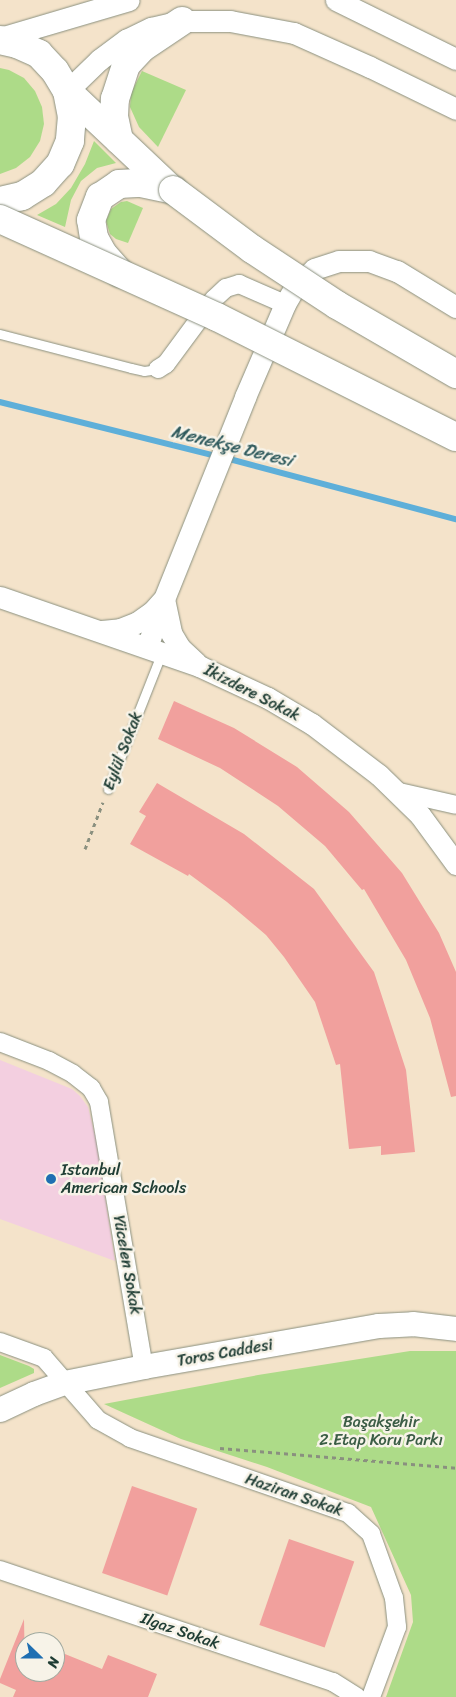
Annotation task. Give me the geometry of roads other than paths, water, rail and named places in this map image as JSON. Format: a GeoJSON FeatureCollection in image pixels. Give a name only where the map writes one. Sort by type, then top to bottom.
{"type":"FeatureCollection","features":[{"type":"Feature","properties":{"kind":"main road"},"geometry":{"type":"LineString","coordinates":[[119,140],[114,116],[115,99],[126,65],[143,47],[182,21]]}},
{"type":"Feature","properties":{"kind":"main road"},"geometry":{"type":"LineString","coordinates":[[0,39],[39,54],[55,71],[67,91],[172,190],[252,249],[337,305],[456,374]]}},
{"type":"Feature","properties":{"kind":"main road"},"geometry":{"type":"LineString","coordinates":[[0,201],[22,196],[44,183],[60,164],[70,141],[72,116],[67,91]]}},
{"type":"Feature","properties":{"kind":"main road"},"geometry":{"type":"LineString","coordinates":[[120,273],[102,254],[94,238],[91,220],[100,197],[119,184],[140,183],[172,190]]}},
{"type":"Feature","properties":{"kind":"main road"},"geometry":{"type":"LineString","coordinates":[[0,219],[306,360],[456,437]]}},
{"type":"Feature","properties":{"kind":"main road","name":"Toros Caddesi"},"geometry":{"type":"LineString","coordinates":[[0,1410],[34,1394],[65,1383],[144,1367],[379,1326],[414,1324],[456,1328]]}},
{"type":"Feature","properties":{"kind":"street"},"geometry":{"type":"LineString","coordinates":[[0,39],[129,0]]}},
{"type":"Feature","properties":{"kind":"street"},"geometry":{"type":"LineString","coordinates":[[336,0],[409,34],[427,46],[456,59]]}},
{"type":"Feature","properties":{"kind":"street"},"geometry":{"type":"LineString","coordinates":[[67,91],[99,60],[126,40],[151,28],[182,21],[230,21],[294,33],[331,48],[456,110]]}},
{"type":"Feature","properties":{"kind":"street"},"geometry":{"type":"LineString","coordinates":[[409,34],[456,44]]}},
{"type":"Feature","properties":{"kind":"street"},"geometry":{"type":"LineString","coordinates":[[155,650],[168,589],[245,396],[285,304],[295,287],[314,269],[338,261],[369,261],[397,271],[456,307]]}},
{"type":"Feature","properties":{"kind":"street"},"geometry":{"type":"LineString","coordinates":[[158,369],[166,364],[214,299],[226,288],[239,284],[285,304]]}},
{"type":"Feature","properties":{"kind":"street"},"geometry":{"type":"LineString","coordinates":[[102,632],[120,629],[136,623],[152,612],[168,589]]}},
{"type":"Feature","properties":{"kind":"street"},"geometry":{"type":"LineString","coordinates":[[168,589],[171,633],[180,648],[199,666]]}},
{"type":"Feature","properties":{"kind":"street","name":"İkizdere Sokak"},"geometry":{"type":"LineString","coordinates":[[0,597],[199,666],[268,698],[312,724],[351,752],[399,792],[420,815],[456,864]]}},
{"type":"Feature","properties":{"kind":"street"},"geometry":{"type":"LineString","coordinates":[[399,792],[456,805]]}},
{"type":"Feature","properties":{"kind":"street","name":"Yücelen Sokak"},"geometry":{"type":"LineString","coordinates":[[0,1042],[49,1061],[73,1074],[91,1088],[99,1102],[144,1367]]}},
{"type":"Feature","properties":{"kind":"street","name":"Haziran Sokak"},"geometry":{"type":"LineString","coordinates":[[0,1342],[44,1358],[98,1420],[130,1438],[348,1513],[371,1534],[394,1598],[397,1627],[371,1697]]}},
{"type":"Feature","properties":{"kind":"street","name":"Ilgaz Sokak"},"geometry":{"type":"LineString","coordinates":[[0,1570],[333,1682],[356,1697]]}},
{"type":"Feature","properties":{"kind":"lane"},"geometry":{"type":"LineString","coordinates":[[0,334],[144,371],[158,369]]}},
{"type":"Feature","properties":{"kind":"lane","name":"Eylül Sokak"},"geometry":{"type":"LineString","coordinates":[[108,790],[155,650]]}},
{"type":"Feature","properties":{"kind":"waterway","name":"Menekşe Deresi"},"geometry":{"type":"LineString","coordinates":[[0,402],[217,456]]}},
{"type":"Feature","properties":{"kind":"waterway","name":"Menekşe Deresi"},"geometry":{"type":"LineString","coordinates":[[226,458],[456,519]]}},
{"type":"Feature","properties":{"kind":"place","name":"Istanbul American Schools"},"geometry":{"type":"Point","coordinates":[51,1179]}},
{"type":"Feature","properties":{"kind":"park label","name":"Başakşehir 2.Etap Koru Parkı"},"geometry":{"type":"Point","coordinates":[381,1431]}}]}
